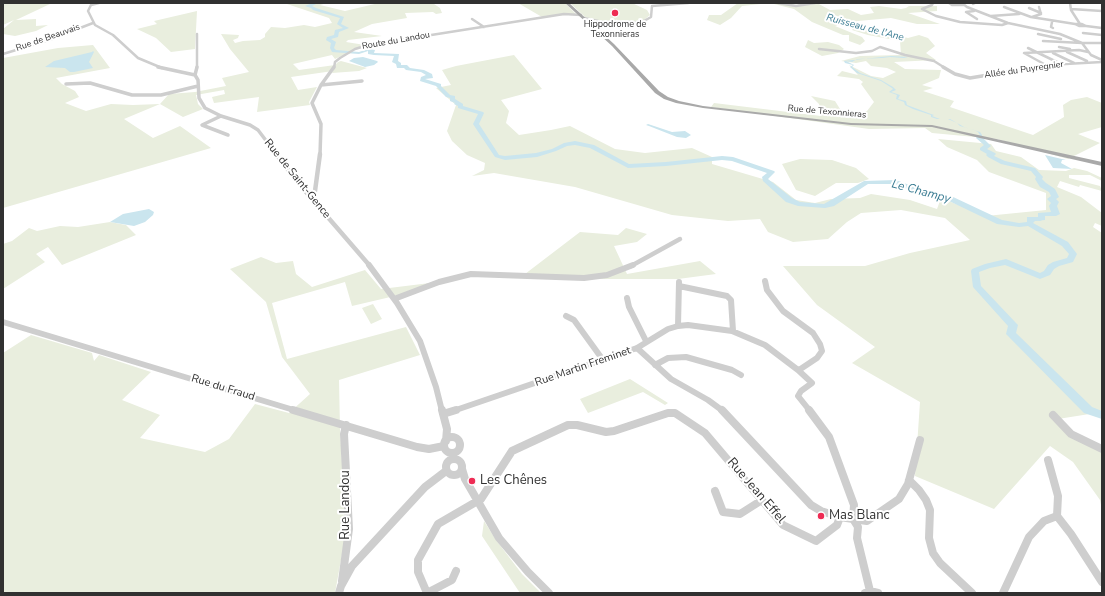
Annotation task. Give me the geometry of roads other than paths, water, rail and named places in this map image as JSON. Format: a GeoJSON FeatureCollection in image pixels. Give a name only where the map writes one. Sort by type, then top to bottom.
{"type":"FeatureCollection","features":[{"type":"Feature","properties":{"kind":"main road","name":"Rue de Texonnieras"},"geometry":{"type":"LineString","coordinates":[[567,3],[613,45],[657,92],[666,98],[678,102],[703,107],[851,124],[932,126],[1102,164]]}},
{"type":"Feature","properties":{"kind":"street"},"geometry":{"type":"LineString","coordinates":[[99,3],[90,4],[89,7],[88,11],[93,23],[113,35],[138,58],[158,67],[195,75],[197,71],[197,34]]}},
{"type":"Feature","properties":{"kind":"street","name":"Route du Landou"},"geometry":{"type":"LineString","coordinates":[[310,196],[315,191],[321,143],[321,124],[312,103],[321,85],[333,70],[337,60],[363,46],[564,14],[582,16],[613,23],[639,22],[651,17],[652,6],[688,3]]}},
{"type":"Feature","properties":{"kind":"street"},"geometry":{"type":"LineString","coordinates":[[778,3],[804,6],[815,3]]}},
{"type":"Feature","properties":{"kind":"street"},"geometry":{"type":"LineString","coordinates":[[933,3],[932,5],[922,9],[936,16],[960,22],[1002,25],[1008,23]]}},
{"type":"Feature","properties":{"kind":"street"},"geometry":{"type":"LineString","coordinates":[[1070,3],[1071,9],[1084,34],[1102,35]]}},
{"type":"Feature","properties":{"kind":"street"},"geometry":{"type":"LineString","coordinates":[[942,6],[950,4],[963,4],[976,11],[1008,23],[1066,36],[1082,43],[1088,52]]}},
{"type":"Feature","properties":{"kind":"street"},"geometry":{"type":"LineString","coordinates":[[1004,7],[1020,14],[1052,22],[1102,28]]}},
{"type":"Feature","properties":{"kind":"street"},"geometry":{"type":"LineString","coordinates":[[1039,7],[1041,13]]}},
{"type":"Feature","properties":{"kind":"street"},"geometry":{"type":"LineString","coordinates":[[1028,8],[1041,13]]}},
{"type":"Feature","properties":{"kind":"street"},"geometry":{"type":"LineString","coordinates":[[1071,9],[1102,11]]}},
{"type":"Feature","properties":{"kind":"street"},"geometry":{"type":"LineString","coordinates":[[976,11],[966,12],[978,19]]}},
{"type":"Feature","properties":{"kind":"street"},"geometry":{"type":"LineString","coordinates":[[993,11],[1003,15]]}},
{"type":"Feature","properties":{"kind":"street"},"geometry":{"type":"LineString","coordinates":[[1031,17],[1041,13]]}},
{"type":"Feature","properties":{"kind":"street"},"geometry":{"type":"LineString","coordinates":[[989,16],[1020,14]]}},
{"type":"Feature","properties":{"kind":"street"},"geometry":{"type":"LineString","coordinates":[[472,19],[484,27]]}},
{"type":"Feature","properties":{"kind":"street"},"geometry":{"type":"LineString","coordinates":[[1052,22],[1053,28]]}},
{"type":"Feature","properties":{"kind":"street","name":"Rue de Beauvais"},"geometry":{"type":"LineString","coordinates":[[3,54],[49,40],[93,23]]}},
{"type":"Feature","properties":{"kind":"street"},"geometry":{"type":"LineString","coordinates":[[1038,34],[1066,42]]}},
{"type":"Feature","properties":{"kind":"street"},"geometry":{"type":"LineString","coordinates":[[1043,41],[1102,43]]}},
{"type":"Feature","properties":{"kind":"street","name":"Allée du Puyregnier"},"geometry":{"type":"LineString","coordinates":[[819,49],[856,53],[872,51],[880,47],[886,48],[905,55],[934,61],[955,74],[970,78],[1047,65],[1102,61]]}},
{"type":"Feature","properties":{"kind":"street"},"geometry":{"type":"LineString","coordinates":[[1059,47],[1088,52],[1102,61]]}},
{"type":"Feature","properties":{"kind":"street"},"geometry":{"type":"LineString","coordinates":[[1028,48],[1059,64]]}},
{"type":"Feature","properties":{"kind":"street"},"geometry":{"type":"LineString","coordinates":[[1044,64],[1024,53],[1078,50]]}},
{"type":"Feature","properties":{"kind":"street"},"geometry":{"type":"LineString","coordinates":[[1065,51],[1087,61]]}},
{"type":"Feature","properties":{"kind":"street"},"geometry":{"type":"LineString","coordinates":[[1051,52],[1074,62]]}},
{"type":"Feature","properties":{"kind":"street","name":"Rue de Saint-Gence"},"geometry":{"type":"LineString","coordinates":[[195,75],[198,78],[199,98],[203,106],[221,116],[250,125],[258,130],[310,196],[373,270],[394,299],[420,342],[436,387],[447,429],[446,446],[448,462]]}},
{"type":"Feature","properties":{"kind":"street"},"geometry":{"type":"LineString","coordinates":[[321,85],[362,81]]}},
{"type":"Feature","properties":{"kind":"street"},"geometry":{"type":"LineString","coordinates":[[66,84],[90,83],[132,95],[161,95],[198,86]]}},
{"type":"Feature","properties":{"kind":"street"},"geometry":{"type":"LineString","coordinates":[[221,116],[202,125],[228,135]]}},
{"type":"Feature","properties":{"kind":"street"},"geometry":{"type":"LineString","coordinates":[[394,299],[439,282],[471,274],[584,278],[607,275],[628,268],[680,239]]}},
{"type":"Feature","properties":{"kind":"street"},"geometry":{"type":"LineString","coordinates":[[765,281],[768,290],[783,311],[813,333],[820,344],[822,351],[817,358],[799,370]]}},
{"type":"Feature","properties":{"kind":"street"},"geometry":{"type":"LineString","coordinates":[[678,326],[679,284],[727,296],[731,300],[733,331]]}},
{"type":"Feature","properties":{"kind":"street"},"geometry":{"type":"LineString","coordinates":[[627,298],[629,307],[646,341]]}},
{"type":"Feature","properties":{"kind":"street"},"geometry":{"type":"LineString","coordinates":[[566,316],[574,320],[603,360]]}},
{"type":"Feature","properties":{"kind":"street","name":"Rue du Fraud"},"geometry":{"type":"LineString","coordinates":[[3,322],[417,447],[429,449],[446,446]]}},
{"type":"Feature","properties":{"kind":"street","name":"Rue Martin Freminet"},"geometry":{"type":"LineString","coordinates":[[443,414],[637,348],[646,341],[668,329],[678,326],[688,325],[733,331],[765,345],[799,370],[812,383],[800,391],[798,396],[823,427],[829,437],[854,504],[853,519]]}},
{"type":"Feature","properties":{"kind":"street"},"geometry":{"type":"LineString","coordinates":[[637,348],[671,379],[708,400],[722,410],[811,505],[821,511],[840,517],[867,521],[899,499],[909,480],[920,440]]}},
{"type":"Feature","properties":{"kind":"street"},"geometry":{"type":"LineString","coordinates":[[655,365],[668,358],[686,357],[732,370],[741,375]]}},
{"type":"Feature","properties":{"kind":"street","name":"Rue Jean Effel"},"geometry":{"type":"LineString","coordinates":[[477,500],[482,497],[512,451],[568,425],[577,425],[606,432],[614,431],[668,412],[675,413],[706,433],[783,524],[816,541],[837,525],[840,517]]}},
{"type":"Feature","properties":{"kind":"street"},"geometry":{"type":"LineString","coordinates":[[1054,415],[1072,434],[1102,449]]}},
{"type":"Feature","properties":{"kind":"street","name":"Rue Landou"},"geometry":{"type":"LineString","coordinates":[[340,589],[349,529],[344,434],[346,425]]}},
{"type":"Feature","properties":{"kind":"street","name":"Rue de Saint-Gence"},"geometry":{"type":"LineString","coordinates":[[447,429],[455,438]]}},
{"type":"Feature","properties":{"kind":"street"},"geometry":{"type":"LineString","coordinates":[[458,450],[453,452],[446,446],[455,438],[461,443],[458,450],[460,460],[463,464],[462,469],[465,479],[499,538],[528,572],[549,593]]}},
{"type":"Feature","properties":{"kind":"street"},"geometry":{"type":"LineString","coordinates":[[446,471],[445,466],[448,462],[454,459],[460,460]]}},
{"type":"Feature","properties":{"kind":"street"},"geometry":{"type":"LineString","coordinates":[[1048,460],[1058,496],[1057,516],[1071,534],[1102,582]]}},
{"type":"Feature","properties":{"kind":"street"},"geometry":{"type":"LineString","coordinates":[[455,474],[462,469]]}},
{"type":"Feature","properties":{"kind":"street"},"geometry":{"type":"LineString","coordinates":[[446,471],[450,474],[455,474],[465,479]]}},
{"type":"Feature","properties":{"kind":"street"},"geometry":{"type":"LineString","coordinates":[[340,589],[352,566],[420,493],[446,471]]}},
{"type":"Feature","properties":{"kind":"street"},"geometry":{"type":"LineString","coordinates":[[909,480],[919,490],[930,510],[929,538],[933,553],[940,563],[972,593]]}},
{"type":"Feature","properties":{"kind":"street"},"geometry":{"type":"LineString","coordinates":[[715,492],[723,512],[740,514],[762,500]]}},
{"type":"Feature","properties":{"kind":"street"},"geometry":{"type":"LineString","coordinates":[[456,571],[452,580],[427,593],[418,572],[418,560],[438,524],[477,500]]}},
{"type":"Feature","properties":{"kind":"street"},"geometry":{"type":"LineString","coordinates":[[1003,593],[1029,537],[1044,521],[1057,516]]}},
{"type":"Feature","properties":{"kind":"street"},"geometry":{"type":"LineString","coordinates":[[853,519],[858,527],[858,538],[873,592]]}},
{"type":"Feature","properties":{"kind":"water"},"geometry":{"type":"Polygon","coordinates":[[[94,52],[89,62],[93,68],[70,72],[65,68],[45,67],[54,61],[94,52]]]}},
{"type":"Feature","properties":{"kind":"water"},"geometry":{"type":"Polygon","coordinates":[[[891,56],[908,57],[890,57],[866,59],[891,56]]]}},
{"type":"Feature","properties":{"kind":"water"},"geometry":{"type":"Polygon","coordinates":[[[363,57],[378,62],[374,65],[365,67],[349,61],[354,58],[363,57]]]}},
{"type":"Feature","properties":{"kind":"water"},"geometry":{"type":"Polygon","coordinates":[[[856,60],[852,62],[846,61],[854,65],[852,67],[860,73],[881,80],[893,87],[896,90],[891,92],[900,95],[898,99],[906,101],[907,105],[934,115],[932,116],[940,119],[931,117],[931,115],[905,105],[904,102],[896,99],[897,95],[889,92],[893,89],[892,88],[881,81],[857,73],[850,67],[853,65],[845,63],[844,61],[856,60]]]}},
{"type":"Feature","properties":{"kind":"water"},"geometry":{"type":"Polygon","coordinates":[[[648,124],[672,132],[685,131],[691,135],[686,138],[677,137],[646,125],[648,124]]]}},
{"type":"Feature","properties":{"kind":"water"},"geometry":{"type":"Polygon","coordinates":[[[980,137],[990,146],[984,150],[995,154],[991,156],[1011,165],[1003,163],[989,155],[993,154],[983,150],[982,149],[988,146],[979,138],[980,137]]]}},
{"type":"Feature","properties":{"kind":"water"},"geometry":{"type":"Polygon","coordinates":[[[1045,155],[1066,160],[1062,160],[1061,163],[1072,169],[1053,168],[1045,155]]]}},
{"type":"Feature","properties":{"kind":"water"},"geometry":{"type":"Polygon","coordinates":[[[1011,165],[1035,169],[1034,170],[1041,177],[1040,179],[1042,184],[1038,179],[1040,177],[1033,169],[1011,165]]]}},
{"type":"Feature","properties":{"kind":"water"},"geometry":{"type":"Polygon","coordinates":[[[1042,184],[1053,190],[1056,197],[1052,199],[1055,202],[1058,213],[1056,215],[1044,214],[1056,214],[1053,206],[1054,202],[1051,199],[1055,196],[1052,191],[1042,184]]]}},
{"type":"Feature","properties":{"kind":"water"},"geometry":{"type":"Polygon","coordinates":[[[149,209],[154,212],[153,215],[145,222],[134,226],[110,222],[123,214],[149,209]]]}},
{"type":"Feature","properties":{"kind":"water"},"geometry":{"type":"Polygon","coordinates":[[[1044,214],[1042,216],[1044,219],[1040,221],[1032,220],[1031,224],[1068,245],[1074,254],[1072,260],[1052,267],[1054,265],[1066,262],[1072,257],[1073,254],[1065,244],[1029,224],[1031,221],[1030,219],[1040,219],[1042,218],[1041,215],[1044,214]]]}},
{"type":"Feature","properties":{"kind":"water"},"geometry":{"type":"Polygon","coordinates":[[[1052,267],[1045,276],[1039,277],[1030,274],[1030,272],[1040,276],[1044,275],[1052,267]]]}},
{"type":"Feature","properties":{"kind":"waterway","name":"Le Champy"},"geometry":{"type":"LineString","coordinates":[[316,3],[307,6],[342,17],[339,24],[347,28],[337,31],[336,36],[329,38],[328,40],[334,42],[332,48],[334,51],[347,52]]}},
{"type":"Feature","properties":{"kind":"waterway","name":"Le Champy"},"geometry":{"type":"LineString","coordinates":[[351,52],[359,53],[368,50],[373,51],[370,53],[374,54],[397,55],[395,62],[399,64],[399,67],[405,66],[408,69],[422,71],[430,75],[428,76],[431,77],[423,78],[422,80],[439,85],[438,86],[448,96],[453,97],[452,100],[461,105],[460,107],[481,113],[476,124],[497,156],[505,158],[537,155],[554,150],[566,144],[575,143],[592,146],[628,166],[666,164],[722,158],[733,159],[772,172],[765,177],[765,180],[789,200],[798,204],[825,206],[831,204],[866,182],[896,182],[940,199],[948,198],[1000,222],[1019,225],[1029,224]]}},
{"type":"Feature","properties":{"kind":"waterway","name":"Ruisseau de l'Ane"},"geometry":{"type":"LineString","coordinates":[[980,136],[979,138],[988,146],[982,149],[993,154],[989,155],[990,156],[1003,163],[1033,169],[1040,177],[1038,179],[1043,185],[1052,191],[1055,197],[1051,199],[1055,202],[1053,206],[1056,214],[1045,214],[1041,215],[1042,218],[1040,219],[1030,219],[1031,221],[1029,224]]}},
{"type":"Feature","properties":{"kind":"waterway","name":"Le Champy"},"geometry":{"type":"LineString","coordinates":[[1029,224],[1065,244],[1073,254],[1070,260],[1056,264],[1051,267],[1047,273],[1040,276],[1006,262],[988,266],[975,271],[977,287],[1013,325],[1011,334],[1088,410],[1102,415]]}},
{"type":"Feature","properties":{"kind":"place","name":"Hippodrome de Texonnieras"},"geometry":{"type":"Point","coordinates":[615,13]}},
{"type":"Feature","properties":{"kind":"place","name":"Les Chênes"},"geometry":{"type":"Point","coordinates":[472,481]}},
{"type":"Feature","properties":{"kind":"place","name":"Mas Blanc"},"geometry":{"type":"Point","coordinates":[821,516]}}]}
